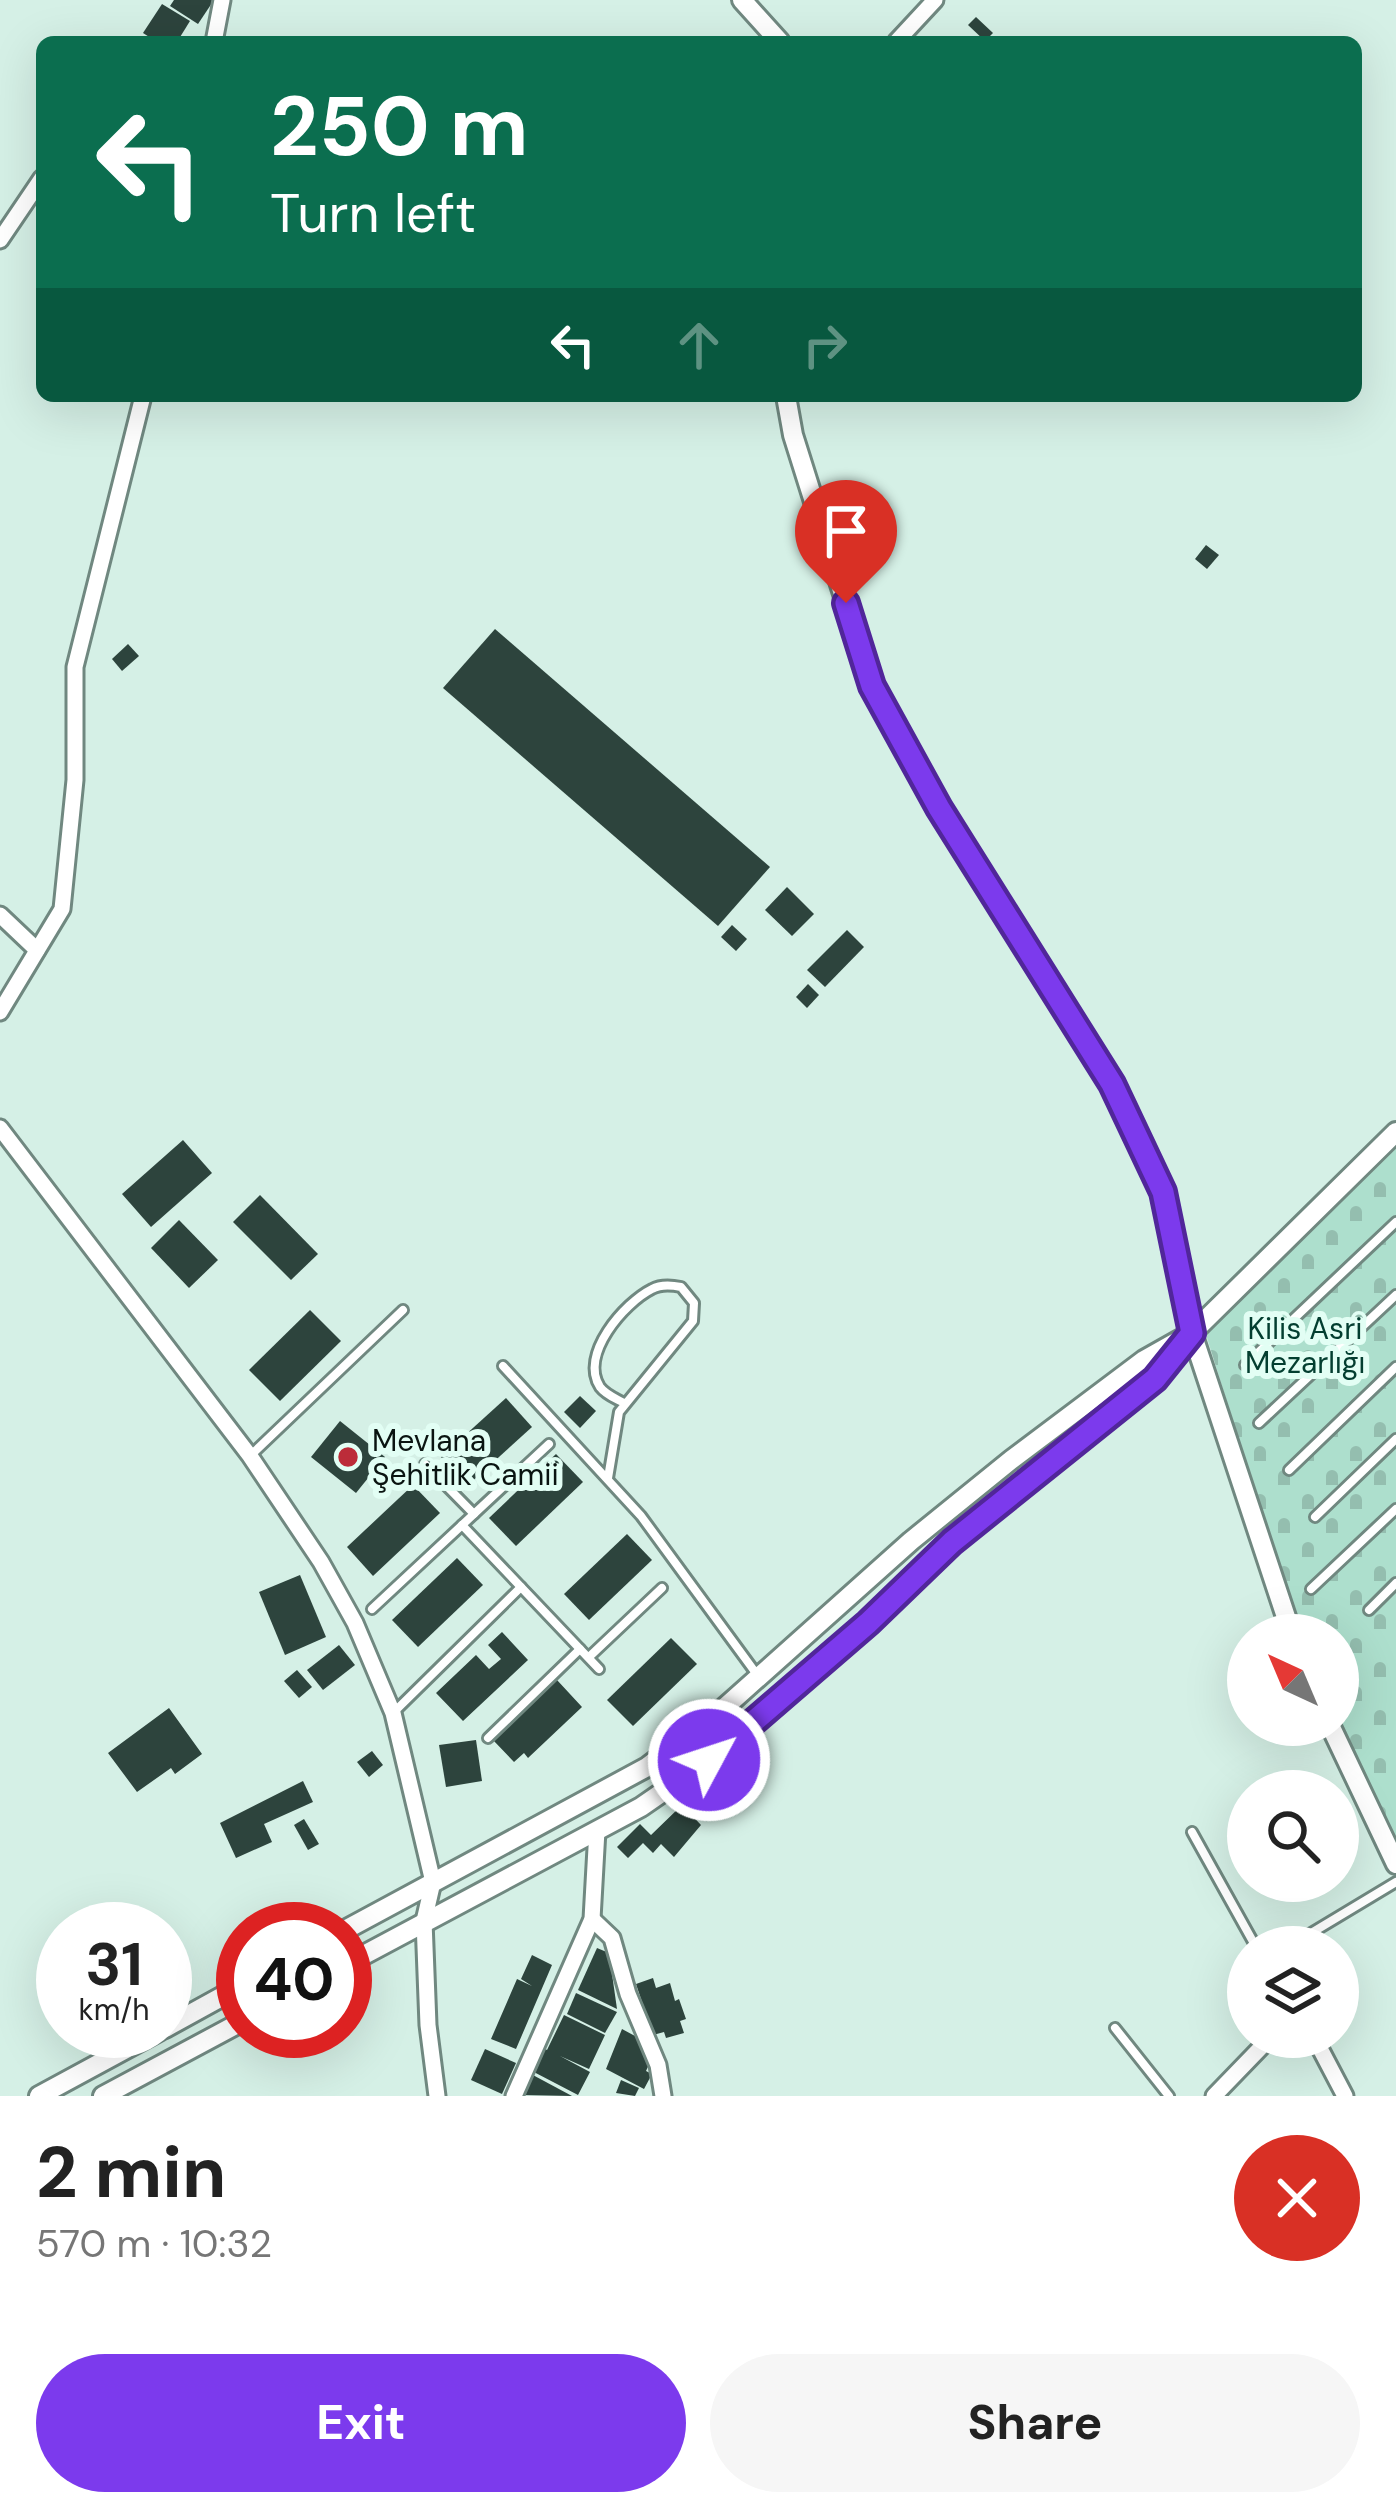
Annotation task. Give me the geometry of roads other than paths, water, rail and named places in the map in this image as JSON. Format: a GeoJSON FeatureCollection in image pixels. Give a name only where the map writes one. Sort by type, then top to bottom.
{"type":"FeatureCollection","features":[{"type":"Feature","properties":{"kind":"street"},"geometry":{"type":"LineString","coordinates":[[215,36],[222,0]]}},
{"type":"Feature","properties":{"kind":"street"},"geometry":{"type":"LineString","coordinates":[[742,0],[775,36]]}},
{"type":"Feature","properties":{"kind":"street"},"geometry":{"type":"LineString","coordinates":[[902,36],[935,0]]}},
{"type":"Feature","properties":{"kind":"street"},"geometry":{"type":"LineString","coordinates":[[0,240],[36,187]]}},
{"type":"Feature","properties":{"kind":"street"},"geometry":{"type":"LineString","coordinates":[[0,1012],[62,909],[75,780],[75,667],[141,402]]}},
{"type":"Feature","properties":{"kind":"street"},"geometry":{"type":"LineString","coordinates":[[787,402],[793,435],[872,686],[939,808],[1112,1084],[1163,1192],[1192,1333],[1285,1614]]}},
{"type":"Feature","properties":{"kind":"street"},"geometry":{"type":"LineString","coordinates":[[0,915],[37,950]]}},
{"type":"Feature","properties":{"kind":"street"},"geometry":{"type":"LineString","coordinates":[[0,1128],[250,1456],[344,1603],[393,1713],[433,1882],[424,1921],[428,2025],[437,2096]]}},
{"type":"Feature","properties":{"kind":"street"},"geometry":{"type":"LineString","coordinates":[[372,1950],[641,1807],[709,1760],[868,1623],[952,1542],[1155,1379],[1192,1333],[1396,1132]]}},
{"type":"Feature","properties":{"kind":"street"},"geometry":{"type":"LineString","coordinates":[[372,1915],[647,1767],[1011,1460],[1144,1360],[1192,1333]]}},
{"type":"Feature","properties":{"kind":"street"},"geometry":{"type":"LineString","coordinates":[[1340,1746],[1396,1864]]}},
{"type":"Feature","properties":{"kind":"street"},"geometry":{"type":"LineString","coordinates":[[514,2096],[592,1919],[597,1830]]}},
{"type":"Feature","properties":{"kind":"street"},"geometry":{"type":"LineString","coordinates":[[592,1919],[612,1938],[628,1994],[658,2065],[659,2092]]}},
{"type":"Feature","properties":{"kind":"street"},"geometry":{"type":"LineString","coordinates":[[103,2096],[216,2035]]}},
{"type":"Feature","properties":{"kind":"street"},"geometry":{"type":"LineString","coordinates":[[39,2096],[61,2091],[115,2058]]}},
{"type":"Feature","properties":{"kind":"street"},"geometry":{"type":"LineString","coordinates":[[1214,2096],[1251,2058]]}},
{"type":"Feature","properties":{"kind":"street"},"geometry":{"type":"LineString","coordinates":[[1325,2058],[1346,2096]]}},
{"type":"Feature","properties":{"kind":"lane"},"geometry":{"type":"LineString","coordinates":[[1245,1365],[1396,1222]]}},
{"type":"Feature","properties":{"kind":"lane"},"geometry":{"type":"LineString","coordinates":[[608,1478],[616,1422],[624,1403],[692,1321],[694,1303],[681,1287],[652,1289],[603,1340],[596,1379],[606,1394],[624,1403]]}},
{"type":"Feature","properties":{"kind":"lane"},"geometry":{"type":"LineString","coordinates":[[1259,1424],[1396,1294]]}},
{"type":"Feature","properties":{"kind":"lane"},"geometry":{"type":"LineString","coordinates":[[250,1456],[403,1310]]}},
{"type":"Feature","properties":{"kind":"lane"},"geometry":{"type":"LineString","coordinates":[[503,1366],[608,1478],[686,1574],[759,1677]]}},
{"type":"Feature","properties":{"kind":"lane"},"geometry":{"type":"LineString","coordinates":[[1289,1470],[1396,1366]]}},
{"type":"Feature","properties":{"kind":"lane"},"geometry":{"type":"LineString","coordinates":[[1316,1517],[1396,1439]]}},
{"type":"Feature","properties":{"kind":"lane"},"geometry":{"type":"LineString","coordinates":[[372,1609],[549,1444]]}},
{"type":"Feature","properties":{"kind":"lane"},"geometry":{"type":"LineString","coordinates":[[425,1464],[474,1514]]}},
{"type":"Feature","properties":{"kind":"lane"},"geometry":{"type":"LineString","coordinates":[[1311,1589],[1396,1509]]}},
{"type":"Feature","properties":{"kind":"lane"},"geometry":{"type":"LineString","coordinates":[[462,1525],[599,1669]]}},
{"type":"Feature","properties":{"kind":"lane"},"geometry":{"type":"LineString","coordinates":[[1369,1610],[1396,1583]]}},
{"type":"Feature","properties":{"kind":"lane"},"geometry":{"type":"LineString","coordinates":[[393,1713],[521,1587]]}},
{"type":"Feature","properties":{"kind":"lane"},"geometry":{"type":"LineString","coordinates":[[589,1658],[662,1588]]}},
{"type":"Feature","properties":{"kind":"lane"},"geometry":{"type":"LineString","coordinates":[[488,1738],[580,1649]]}},
{"type":"Feature","properties":{"kind":"lane"},"geometry":{"type":"LineString","coordinates":[[1192,1832],[1244,1926]]}},
{"type":"Feature","properties":{"kind":"lane"},"geometry":{"type":"LineString","coordinates":[[1323,1926],[1396,1882]]}},
{"type":"Feature","properties":{"kind":"lane"},"geometry":{"type":"LineString","coordinates":[[1115,2027],[1169,2096]]}},
{"type":"Feature","properties":{"kind":"place","name":"Mevlana Şehitlik Camii"},"geometry":{"type":"Point","coordinates":[348,1457]}},
{"type":"Feature","properties":{"kind":"park label","name":"Kilis Asri Mezarlığı"},"geometry":{"type":"Point","coordinates":[1305,1345]}}]}
